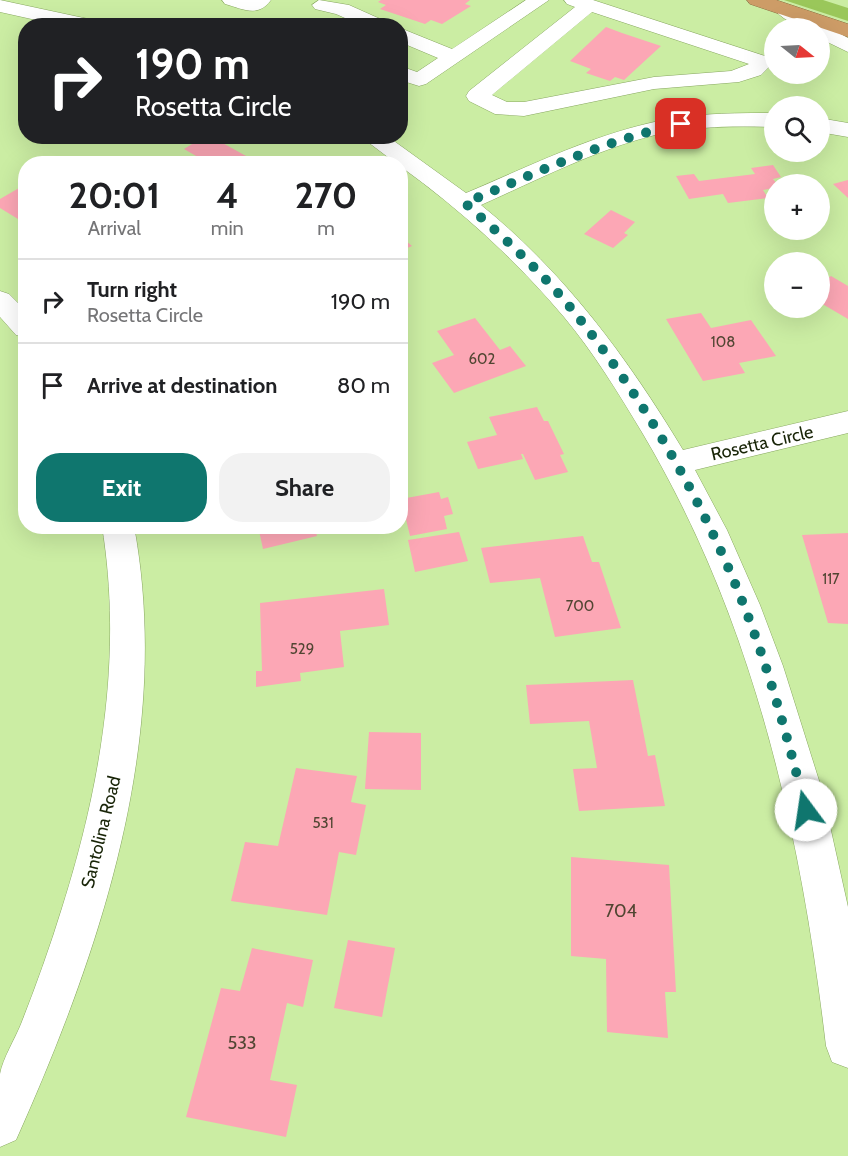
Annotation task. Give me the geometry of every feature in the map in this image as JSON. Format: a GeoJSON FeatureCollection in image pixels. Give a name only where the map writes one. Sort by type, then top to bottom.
{"type":"FeatureCollection","features":[{"type":"Feature","properties":{"kind":"highway"},"geometry":{"type":"LineString","coordinates":[[757,0],[848,31]]}},
{"type":"Feature","properties":{"kind":"street"},"geometry":{"type":"LineString","coordinates":[[232,0],[255,6],[261,0]]}},
{"type":"Feature","properties":{"kind":"street"},"geometry":{"type":"LineString","coordinates":[[408,75],[419,80],[539,0]]}},
{"type":"Feature","properties":{"kind":"street"},"geometry":{"type":"LineString","coordinates":[[310,18],[324,2],[362,18]]}},
{"type":"Feature","properties":{"kind":"street"},"geometry":{"type":"LineString","coordinates":[[581,3],[758,60],[760,66],[754,72],[736,76],[668,81],[524,109],[503,109],[477,96],[581,3]]}},
{"type":"Feature","properties":{"kind":"street"},"geometry":{"type":"LineString","coordinates":[[0,6],[56,18]]}},
{"type":"Feature","properties":{"kind":"street"},"geometry":{"type":"LineString","coordinates":[[786,10],[799,18]]}},
{"type":"Feature","properties":{"kind":"street"},"geometry":{"type":"LineString","coordinates":[[830,36],[848,46]]}},
{"type":"Feature","properties":{"kind":"street"},"geometry":{"type":"LineString","coordinates":[[408,37],[453,57]]}},
{"type":"Feature","properties":{"kind":"street"},"geometry":{"type":"LineString","coordinates":[[465,203],[596,147],[640,132],[681,124],[727,119],[764,120]]}},
{"type":"Feature","properties":{"kind":"street"},"geometry":{"type":"LineString","coordinates":[[830,127],[848,130]]}},
{"type":"Feature","properties":{"kind":"street"},"geometry":{"type":"LineString","coordinates":[[382,144],[399,156]]}},
{"type":"Feature","properties":{"kind":"street"},"geometry":{"type":"LineString","coordinates":[[408,162],[465,203],[528,262],[573,310],[620,372],[676,463],[718,544],[752,626],[786,731],[815,850],[841,985],[848,1046]]}},
{"type":"Feature","properties":{"kind":"street"},"geometry":{"type":"LineString","coordinates":[[0,300],[18,319]]}},
{"type":"Feature","properties":{"kind":"street","name":"Rosetta Circle"},"geometry":{"type":"LineString","coordinates":[[676,463],[848,422]]}},
{"type":"Feature","properties":{"kind":"street","name":"Santolina Road"},"geometry":{"type":"LineString","coordinates":[[0,1124],[23,1076],[64,962],[94,866],[116,774],[126,692],[126,611],[119,534]]}},
{"type":"Feature","properties":{"kind":"green space"},"geometry":{"type":"Polygon","coordinates":[[[784,0],[823,0],[848,8],[848,21],[784,0]]]}},
{"type":"Feature","properties":{"kind":"building"},"geometry":{"type":"Polygon","coordinates":[[[381,0],[470,0],[465,4],[471,6],[442,24],[431,20],[425,24],[380,9],[386,5],[378,2],[381,0]]]}},
{"type":"Feature","properties":{"kind":"building"},"geometry":{"type":"Polygon","coordinates":[[[606,27],[661,46],[624,80],[615,77],[610,81],[586,73],[591,69],[570,61],[606,27]]]}},
{"type":"Feature","properties":{"kind":"building"},"geometry":{"type":"Polygon","coordinates":[[[192,144],[224,144],[246,156],[196,156],[184,149],[192,144]]]}},
{"type":"Feature","properties":{"kind":"building"},"geometry":{"type":"Polygon","coordinates":[[[773,165],[779,174],[764,174],[764,198],[728,203],[723,194],[689,199],[676,176],[694,174],[699,181],[755,174],[751,168],[773,165]]]}},
{"type":"Feature","properties":{"kind":"building"},"geometry":{"type":"Polygon","coordinates":[[[848,180],[848,198],[833,184],[848,180]]]}},
{"type":"Feature","properties":{"kind":"building"},"geometry":{"type":"Polygon","coordinates":[[[18,189],[18,219],[0,208],[0,199],[18,189]]]}},
{"type":"Feature","properties":{"kind":"building"},"geometry":{"type":"Polygon","coordinates":[[[611,210],[635,222],[624,233],[628,235],[613,248],[584,234],[611,210]]]}},
{"type":"Feature","properties":{"kind":"building"},"geometry":{"type":"Polygon","coordinates":[[[830,277],[848,286],[848,319],[830,308],[830,277]]]}},
{"type":"Feature","properties":{"kind":"building"},"geometry":{"type":"Polygon","coordinates":[[[701,313],[711,328],[751,320],[776,356],[739,363],[745,373],[703,381],[666,319],[701,313]]]}},
{"type":"Feature","properties":{"kind":"building"},"geometry":{"type":"Polygon","coordinates":[[[475,318],[500,350],[510,346],[526,366],[454,393],[432,363],[454,355],[437,331],[475,318]]]}},
{"type":"Feature","properties":{"kind":"building"},"geometry":{"type":"Polygon","coordinates":[[[537,407],[544,421],[548,421],[564,454],[560,455],[568,472],[535,480],[523,454],[521,454],[523,459],[478,469],[467,442],[497,435],[489,417],[537,407]]]}},
{"type":"Feature","properties":{"kind":"building"},"geometry":{"type":"Polygon","coordinates":[[[439,492],[441,499],[448,497],[453,514],[444,516],[447,529],[410,536],[408,498],[439,492]]]}},
{"type":"Feature","properties":{"kind":"building"},"geometry":{"type":"Polygon","coordinates":[[[459,532],[468,561],[415,572],[408,540],[459,532]]]}},
{"type":"Feature","properties":{"kind":"building"},"geometry":{"type":"Polygon","coordinates":[[[848,533],[848,624],[828,623],[802,535],[848,533]]]}},
{"type":"Feature","properties":{"kind":"building"},"geometry":{"type":"Polygon","coordinates":[[[260,534],[316,534],[317,536],[263,549],[260,534]]]}},
{"type":"Feature","properties":{"kind":"building"},"geometry":{"type":"Polygon","coordinates":[[[583,536],[592,562],[599,562],[621,628],[555,637],[540,578],[490,583],[481,548],[583,536]]]}},
{"type":"Feature","properties":{"kind":"building"},"geometry":{"type":"Polygon","coordinates":[[[384,589],[389,625],[340,631],[344,667],[300,673],[301,681],[256,687],[256,671],[262,671],[260,603],[384,589]]]}},
{"type":"Feature","properties":{"kind":"building"},"geometry":{"type":"Polygon","coordinates":[[[633,680],[648,756],[655,755],[665,806],[579,811],[573,769],[597,768],[589,721],[530,724],[526,685],[633,680]]]}},
{"type":"Feature","properties":{"kind":"building"},"geometry":{"type":"Polygon","coordinates":[[[369,732],[421,733],[421,790],[365,789],[369,732]]]}},
{"type":"Feature","properties":{"kind":"building"},"geometry":{"type":"Polygon","coordinates":[[[296,768],[357,776],[351,802],[366,805],[356,855],[339,852],[327,915],[231,901],[245,842],[278,846],[296,768]]]}},
{"type":"Feature","properties":{"kind":"building"},"geometry":{"type":"Polygon","coordinates":[[[571,857],[669,865],[676,992],[665,992],[668,1038],[607,1032],[606,959],[571,956],[571,857]]]}},
{"type":"Feature","properties":{"kind":"building"},"geometry":{"type":"Polygon","coordinates":[[[348,940],[395,948],[382,1017],[334,1008],[348,940]]]}},
{"type":"Feature","properties":{"kind":"building"},"geometry":{"type":"Polygon","coordinates":[[[252,948],[313,960],[303,1007],[287,1003],[270,1080],[297,1085],[286,1137],[186,1117],[221,988],[240,991],[252,948]]]}},
{"type":"Feature","properties":{"kind":"route"},"geometry":{"type":"LineString","coordinates":[[681,124],[640,132],[596,147],[465,203],[528,262],[573,310],[620,372],[676,463],[718,544],[752,626],[786,731],[806,810]]}}]}
